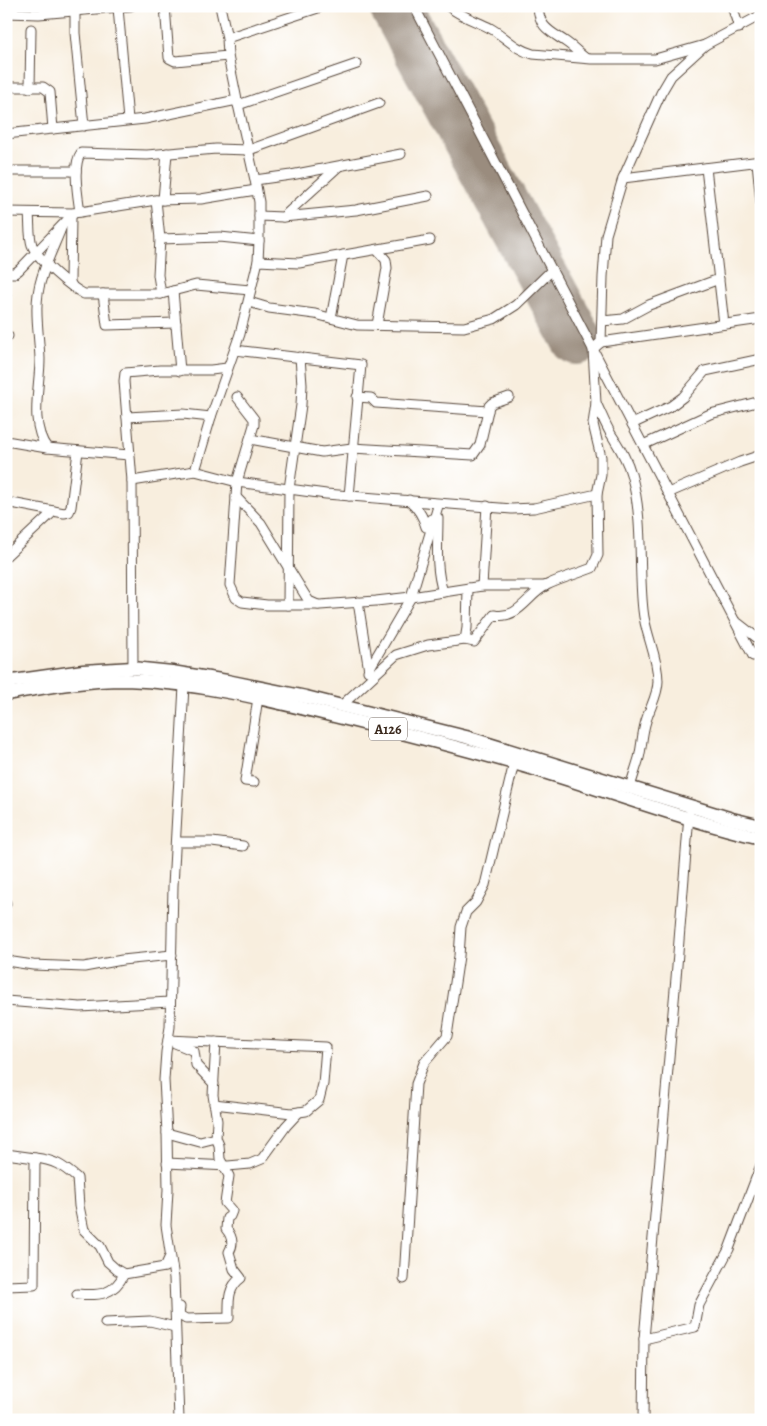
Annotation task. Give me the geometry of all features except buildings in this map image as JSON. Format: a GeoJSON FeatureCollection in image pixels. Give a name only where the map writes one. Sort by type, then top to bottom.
{"type":"FeatureCollection","features":[{"type":"Feature","properties":{"kind":"highway","name":"A126"},"geometry":{"type":"LineString","coordinates":[[6,682],[84,671],[133,668],[200,676],[279,691],[466,737],[630,787],[690,812],[761,838]]}},
{"type":"Feature","properties":{"kind":"highway","name":"A126"},"geometry":{"type":"LineString","coordinates":[[6,694],[78,683],[140,681],[258,698],[432,740],[690,812],[761,826]]}},
{"type":"Feature","properties":{"kind":"street"},"geometry":{"type":"LineString","coordinates":[[6,13],[40,14],[131,6]]}},
{"type":"Feature","properties":{"kind":"street"},"geometry":{"type":"LineString","coordinates":[[165,6],[169,58],[171,60],[228,56]]}},
{"type":"Feature","properties":{"kind":"street"},"geometry":{"type":"LineString","coordinates":[[194,471],[227,368],[235,350],[249,302],[250,290],[258,261],[259,216],[255,180],[237,103],[220,6]]}},
{"type":"Feature","properties":{"kind":"street"},"geometry":{"type":"LineString","coordinates":[[414,6],[753,656]]}},
{"type":"Feature","properties":{"kind":"street"},"geometry":{"type":"LineString","coordinates":[[448,6],[490,29],[524,52],[584,58],[656,59],[705,45],[761,15]]}},
{"type":"Feature","properties":{"kind":"street"},"geometry":{"type":"LineString","coordinates":[[538,6],[539,17],[548,30],[567,42],[584,58]]}},
{"type":"Feature","properties":{"kind":"street"},"geometry":{"type":"LineString","coordinates":[[732,6],[739,28]]}},
{"type":"Feature","properties":{"kind":"street"},"geometry":{"type":"LineString","coordinates":[[118,8],[128,120]]}},
{"type":"Feature","properties":{"kind":"street"},"geometry":{"type":"LineString","coordinates":[[227,38],[318,8]]}},
{"type":"Feature","properties":{"kind":"street"},"geometry":{"type":"LineString","coordinates":[[75,11],[75,33],[84,126]]}},
{"type":"Feature","properties":{"kind":"street"},"geometry":{"type":"LineString","coordinates":[[30,88],[32,29]]}},
{"type":"Feature","properties":{"kind":"street"},"geometry":{"type":"LineString","coordinates":[[601,342],[606,235],[623,178],[661,93],[671,76],[705,45]]}},
{"type":"Feature","properties":{"kind":"street"},"geometry":{"type":"LineString","coordinates":[[6,134],[84,126],[237,103],[357,64]]}},
{"type":"Feature","properties":{"kind":"street"},"geometry":{"type":"LineString","coordinates":[[6,87],[43,87],[50,92],[54,129]]}},
{"type":"Feature","properties":{"kind":"street"},"geometry":{"type":"LineString","coordinates":[[72,286],[70,272],[75,214],[76,171],[77,161],[81,153],[147,155],[216,149],[249,150],[378,103]]}},
{"type":"Feature","properties":{"kind":"street"},"geometry":{"type":"LineString","coordinates":[[161,294],[158,275],[160,200],[167,153]]}},
{"type":"Feature","properties":{"kind":"street"},"geometry":{"type":"LineString","coordinates":[[255,180],[338,167],[401,154]]}},
{"type":"Feature","properties":{"kind":"street"},"geometry":{"type":"LineString","coordinates":[[623,178],[759,161],[761,203]]}},
{"type":"Feature","properties":{"kind":"street"},"geometry":{"type":"LineString","coordinates":[[283,217],[338,167]]}},
{"type":"Feature","properties":{"kind":"street"},"geometry":{"type":"LineString","coordinates":[[706,168],[724,324]]}},
{"type":"Feature","properties":{"kind":"street"},"geometry":{"type":"LineString","coordinates":[[6,171],[76,171]]}},
{"type":"Feature","properties":{"kind":"street"},"geometry":{"type":"LineString","coordinates":[[6,212],[75,214],[160,200],[201,199],[256,190]]}},
{"type":"Feature","properties":{"kind":"street"},"geometry":{"type":"LineString","coordinates":[[259,216],[283,217],[356,210],[428,196]]}},
{"type":"Feature","properties":{"kind":"street"},"geometry":{"type":"LineString","coordinates":[[29,213],[32,244],[37,252],[47,264],[84,294],[161,294],[196,285],[250,290]]}},
{"type":"Feature","properties":{"kind":"street"},"geometry":{"type":"LineString","coordinates":[[6,273],[15,273],[19,270],[75,214]]}},
{"type":"Feature","properties":{"kind":"street"},"geometry":{"type":"LineString","coordinates":[[47,448],[41,439],[38,414],[37,392],[40,361],[36,304],[41,280],[62,226]]}},
{"type":"Feature","properties":{"kind":"street"},"geometry":{"type":"LineString","coordinates":[[160,238],[220,237],[259,241]]}},
{"type":"Feature","properties":{"kind":"street"},"geometry":{"type":"LineString","coordinates":[[258,261],[299,263],[430,240]]}},
{"type":"Feature","properties":{"kind":"street"},"geometry":{"type":"LineString","coordinates":[[376,250],[386,260],[387,268],[377,325]]}},
{"type":"Feature","properties":{"kind":"street"},"geometry":{"type":"LineString","coordinates":[[331,318],[344,255]]}},
{"type":"Feature","properties":{"kind":"street"},"geometry":{"type":"LineString","coordinates":[[249,302],[357,325],[464,328],[494,319],[516,305],[552,270]]}},
{"type":"Feature","properties":{"kind":"street"},"geometry":{"type":"LineString","coordinates":[[602,321],[623,320],[649,304],[719,279]]}},
{"type":"Feature","properties":{"kind":"street"},"geometry":{"type":"LineString","coordinates":[[173,291],[180,371]]}},
{"type":"Feature","properties":{"kind":"street"},"geometry":{"type":"LineString","coordinates":[[103,294],[107,325],[176,323]]}},
{"type":"Feature","properties":{"kind":"street"},"geometry":{"type":"LineString","coordinates":[[593,349],[601,342],[761,319]]}},
{"type":"Feature","properties":{"kind":"street"},"geometry":{"type":"LineString","coordinates":[[341,706],[369,675],[396,655],[428,645],[465,640],[474,642],[494,616],[501,617],[512,614],[545,586],[592,568],[598,555],[597,494],[601,476],[601,457],[593,424],[596,403],[593,349]]}},
{"type":"Feature","properties":{"kind":"street"},"geometry":{"type":"LineString","coordinates":[[235,350],[361,365],[349,496]]}},
{"type":"Feature","properties":{"kind":"street"},"geometry":{"type":"LineString","coordinates":[[288,605],[289,489],[301,405],[300,357]]}},
{"type":"Feature","properties":{"kind":"street"},"geometry":{"type":"LineString","coordinates":[[632,424],[672,406],[683,397],[705,372],[761,359]]}},
{"type":"Feature","properties":{"kind":"street"},"geometry":{"type":"LineString","coordinates":[[133,668],[132,481],[124,381],[125,373],[227,368]]}},
{"type":"Feature","properties":{"kind":"street"},"geometry":{"type":"LineString","coordinates":[[237,397],[254,419],[237,482],[230,585],[236,598],[242,602],[268,605],[320,606],[411,597],[482,586],[545,586]]}},
{"type":"Feature","properties":{"kind":"street"},"geometry":{"type":"LineString","coordinates":[[357,397],[371,398],[376,404],[488,411]]}},
{"type":"Feature","properties":{"kind":"street"},"geometry":{"type":"LineString","coordinates":[[250,438],[322,452],[352,448],[474,455],[480,445],[489,406],[492,403],[509,397]]}},
{"type":"Feature","properties":{"kind":"street"},"geometry":{"type":"LineString","coordinates":[[643,445],[710,414],[761,401]]}},
{"type":"Feature","properties":{"kind":"street"},"geometry":{"type":"LineString","coordinates":[[596,403],[610,433],[624,454],[632,481],[641,541],[640,570],[644,622],[653,650],[658,679],[657,689],[646,721],[639,757],[630,787]]}},
{"type":"Feature","properties":{"kind":"street"},"geometry":{"type":"LineString","coordinates":[[127,417],[183,414],[211,417]]}},
{"type":"Feature","properties":{"kind":"street"},"geometry":{"type":"LineString","coordinates":[[6,441],[78,452],[129,455]]}},
{"type":"Feature","properties":{"kind":"street"},"geometry":{"type":"LineString","coordinates":[[6,502],[64,513],[68,512],[71,508],[78,452]]}},
{"type":"Feature","properties":{"kind":"street"},"geometry":{"type":"LineString","coordinates":[[668,493],[761,455]]}},
{"type":"Feature","properties":{"kind":"street"},"geometry":{"type":"LineString","coordinates":[[132,481],[194,471],[237,482],[289,489],[438,504],[512,509],[534,508],[597,494]]}},
{"type":"Feature","properties":{"kind":"street"},"geometry":{"type":"LineString","coordinates":[[236,497],[261,524],[309,600],[320,606]]}},
{"type":"Feature","properties":{"kind":"street"},"geometry":{"type":"LineString","coordinates":[[409,500],[424,519],[426,527],[438,504]]}},
{"type":"Feature","properties":{"kind":"street"},"geometry":{"type":"LineString","coordinates":[[438,504],[437,564],[444,592]]}},
{"type":"Feature","properties":{"kind":"street"},"geometry":{"type":"LineString","coordinates":[[369,675],[411,597],[438,504]]}},
{"type":"Feature","properties":{"kind":"street"},"geometry":{"type":"LineString","coordinates":[[482,586],[488,506]]}},
{"type":"Feature","properties":{"kind":"street"},"geometry":{"type":"LineString","coordinates":[[6,556],[54,511]]}},
{"type":"Feature","properties":{"kind":"street"},"geometry":{"type":"LineString","coordinates":[[465,640],[468,588]]}},
{"type":"Feature","properties":{"kind":"street"},"geometry":{"type":"LineString","coordinates":[[358,602],[369,675]]}},
{"type":"Feature","properties":{"kind":"street"},"geometry":{"type":"LineString","coordinates":[[734,620],[761,641]]}},
{"type":"Feature","properties":{"kind":"street"},"geometry":{"type":"LineString","coordinates":[[179,1420],[174,1278],[166,1225],[167,1133],[164,1080],[170,1002],[184,686]]}},
{"type":"Feature","properties":{"kind":"street"},"geometry":{"type":"LineString","coordinates":[[254,782],[245,781],[258,698]]}},
{"type":"Feature","properties":{"kind":"street"},"geometry":{"type":"LineString","coordinates":[[404,1279],[416,1084],[424,1062],[447,1036],[460,956],[460,928],[466,912],[476,902],[485,884],[514,763]]}},
{"type":"Feature","properties":{"kind":"street"},"geometry":{"type":"LineString","coordinates":[[643,1420],[644,1339],[690,812]]}},
{"type":"Feature","properties":{"kind":"street"},"geometry":{"type":"LineString","coordinates":[[176,842],[212,842],[242,846]]}},
{"type":"Feature","properties":{"kind":"street"},"geometry":{"type":"LineString","coordinates":[[7,961],[33,965],[84,967],[122,960],[172,955]]}},
{"type":"Feature","properties":{"kind":"street"},"geometry":{"type":"LineString","coordinates":[[6,1001],[80,1007],[170,1002]]}},
{"type":"Feature","properties":{"kind":"street"},"geometry":{"type":"LineString","coordinates":[[168,1040],[326,1047],[323,1084],[319,1100],[306,1111],[292,1113],[214,1104]]}},
{"type":"Feature","properties":{"kind":"street"},"geometry":{"type":"LineString","coordinates":[[168,1040],[194,1051],[196,1066],[214,1084]]}},
{"type":"Feature","properties":{"kind":"street"},"geometry":{"type":"LineString","coordinates":[[174,1298],[178,1300],[180,1307],[179,1315],[186,1319],[229,1318],[229,1294],[235,1282],[241,1278],[234,1269],[229,1252],[232,1247],[231,1236],[226,1229],[227,1218],[232,1211],[226,1203],[229,1176],[220,1159],[216,1138],[217,1121],[214,1104],[214,1084],[216,1042]]}},
{"type":"Feature","properties":{"kind":"street"},"geometry":{"type":"LineString","coordinates":[[167,1164],[224,1166],[250,1164],[262,1159],[286,1126],[299,1112]]}},
{"type":"Feature","properties":{"kind":"street"},"geometry":{"type":"LineString","coordinates":[[167,1133],[200,1142],[216,1138]]}},
{"type":"Feature","properties":{"kind":"street"},"geometry":{"type":"LineString","coordinates":[[6,1154],[50,1160],[64,1166],[76,1178],[84,1230],[100,1246],[108,1262],[116,1270],[124,1274],[164,1267],[170,1256]]}},
{"type":"Feature","properties":{"kind":"street"},"geometry":{"type":"LineString","coordinates":[[6,1286],[34,1285],[35,1158]]}},
{"type":"Feature","properties":{"kind":"street"},"geometry":{"type":"LineString","coordinates":[[644,1339],[695,1327],[699,1305],[729,1249],[761,1165]]}},
{"type":"Feature","properties":{"kind":"street"},"geometry":{"type":"LineString","coordinates":[[77,1294],[105,1293],[119,1285],[124,1274]]}},
{"type":"Feature","properties":{"kind":"street"},"geometry":{"type":"LineString","coordinates":[[105,1323],[150,1322],[176,1328]]}},
{"type":"Feature","properties":{"kind":"runway"},"geometry":{"type":"LineString","coordinates":[[395,6],[577,339]]}}]}
